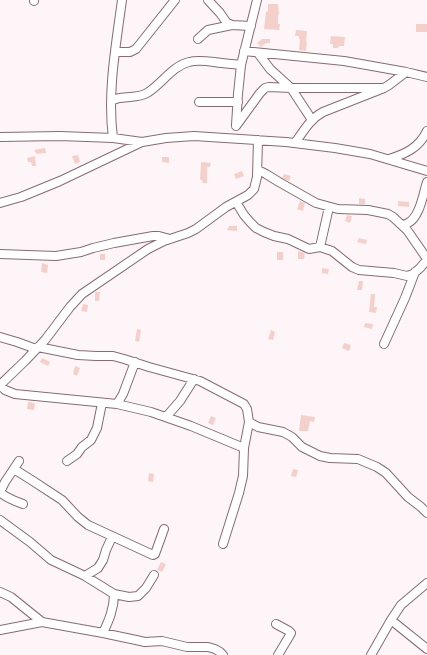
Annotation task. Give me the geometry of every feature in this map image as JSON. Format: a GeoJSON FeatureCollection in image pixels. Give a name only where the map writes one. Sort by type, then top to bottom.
{"type":"FeatureCollection","features":[{"type":"Feature","properties":{"kind":"street"},"geometry":{"type":"LineString","coordinates":[[113,138],[111,118],[115,52],[122,0]]}},
{"type":"Feature","properties":{"kind":"street"},"geometry":{"type":"LineString","coordinates":[[115,52],[130,52],[136,49],[175,0]]}},
{"type":"Feature","properties":{"kind":"street"},"geometry":{"type":"LineString","coordinates":[[208,0],[220,13],[225,22],[232,25]]}},
{"type":"Feature","properties":{"kind":"street"},"geometry":{"type":"LineString","coordinates":[[235,138],[241,65],[257,0]]}},
{"type":"Feature","properties":{"kind":"street"},"geometry":{"type":"LineString","coordinates":[[198,39],[208,30],[232,25],[251,26]]}},
{"type":"Feature","properties":{"kind":"street"},"geometry":{"type":"LineString","coordinates":[[244,51],[344,61],[427,77]]}},
{"type":"Feature","properties":{"kind":"street"},"geometry":{"type":"LineString","coordinates":[[258,53],[270,69],[291,88],[312,120]]}},
{"type":"Feature","properties":{"kind":"street"},"geometry":{"type":"LineString","coordinates":[[112,100],[143,95],[153,89],[181,64],[196,60],[241,65]]}},
{"type":"Feature","properties":{"kind":"street"},"geometry":{"type":"LineString","coordinates":[[295,143],[316,115],[389,86],[406,72]]}},
{"type":"Feature","properties":{"kind":"street"},"geometry":{"type":"LineString","coordinates":[[236,126],[264,88],[384,88]]}},
{"type":"Feature","properties":{"kind":"street"},"geometry":{"type":"LineString","coordinates":[[199,102],[238,102]]}},
{"type":"Feature","properties":{"kind":"street"},"geometry":{"type":"LineString","coordinates":[[389,159],[409,152],[416,147],[426,135]]}},
{"type":"Feature","properties":{"kind":"street"},"geometry":{"type":"LineString","coordinates":[[0,137],[60,136],[113,138],[142,142]]}},
{"type":"Feature","properties":{"kind":"street"},"geometry":{"type":"LineString","coordinates":[[0,203],[21,198],[142,142],[166,138],[194,136],[295,143],[370,154],[427,171]]}},
{"type":"Feature","properties":{"kind":"street"},"geometry":{"type":"LineString","coordinates":[[244,448],[191,426],[151,412],[102,402],[15,394],[5,390],[0,385],[45,340],[82,294],[148,249],[164,241],[196,229],[226,207],[248,195],[256,185],[258,170],[258,140]]}},
{"type":"Feature","properties":{"kind":"street"},"geometry":{"type":"LineString","coordinates":[[236,202],[256,228],[274,236],[288,239],[309,249],[320,247],[332,251],[352,267],[359,270],[394,273],[407,276],[413,274],[427,258],[407,230],[388,214],[368,210],[338,209],[316,203],[258,170]]}},
{"type":"Feature","properties":{"kind":"street"},"geometry":{"type":"LineString","coordinates":[[402,225],[413,219],[418,212],[427,182]]}},
{"type":"Feature","properties":{"kind":"street"},"geometry":{"type":"LineString","coordinates":[[320,247],[329,207]]}},
{"type":"Feature","properties":{"kind":"street"},"geometry":{"type":"LineString","coordinates":[[0,254],[56,256],[154,236],[170,239]]}},
{"type":"Feature","properties":{"kind":"street"},"geometry":{"type":"LineString","coordinates":[[384,344],[415,272]]}},
{"type":"Feature","properties":{"kind":"street"},"geometry":{"type":"LineString","coordinates":[[0,337],[37,348],[78,355],[116,357],[135,362],[200,381],[244,404],[247,409],[249,422],[244,448],[244,464],[239,493],[223,544]]}},
{"type":"Feature","properties":{"kind":"street"},"geometry":{"type":"LineString","coordinates":[[117,404],[123,394],[135,362]]}},
{"type":"Feature","properties":{"kind":"street"},"geometry":{"type":"LineString","coordinates":[[166,417],[180,401],[194,379]]}},
{"type":"Feature","properties":{"kind":"street"},"geometry":{"type":"LineString","coordinates":[[67,462],[91,440],[98,423],[102,402]]}},
{"type":"Feature","properties":{"kind":"street"},"geometry":{"type":"LineString","coordinates":[[249,422],[258,427],[283,432],[292,437],[302,447],[320,456],[330,458],[358,459],[377,467],[386,473],[408,497],[421,506],[427,513]]}},
{"type":"Feature","properties":{"kind":"street"},"geometry":{"type":"LineString","coordinates":[[19,461],[1,488],[0,492],[8,498],[22,504]]}},
{"type":"Feature","properties":{"kind":"street"},"geometry":{"type":"LineString","coordinates":[[14,469],[62,500],[78,517],[88,524],[153,556],[158,548],[164,529]]}},
{"type":"Feature","properties":{"kind":"street"},"geometry":{"type":"LineString","coordinates":[[0,520],[30,542],[50,560],[85,576],[114,594],[129,597],[138,596],[146,588],[154,575]]}},
{"type":"Feature","properties":{"kind":"street"},"geometry":{"type":"LineString","coordinates":[[85,576],[98,568],[103,560],[112,537]]}},
{"type":"Feature","properties":{"kind":"street"},"geometry":{"type":"LineString","coordinates":[[371,655],[391,620],[402,605],[427,583]]}},
{"type":"Feature","properties":{"kind":"street"},"geometry":{"type":"LineString","coordinates":[[0,592],[11,597],[42,622]]}},
{"type":"Feature","properties":{"kind":"street"},"geometry":{"type":"LineString","coordinates":[[103,633],[112,612],[114,594]]}},
{"type":"Feature","properties":{"kind":"street"},"geometry":{"type":"LineString","coordinates":[[391,620],[427,649]]}},
{"type":"Feature","properties":{"kind":"street"},"geometry":{"type":"LineString","coordinates":[[0,630],[42,622],[145,642],[162,641],[187,647],[208,647],[215,649],[223,655]]}},
{"type":"Feature","properties":{"kind":"street"},"geometry":{"type":"LineString","coordinates":[[276,624],[291,633],[278,655]]}},
{"type":"Feature","properties":{"kind":"building"},"geometry":{"type":"Polygon","coordinates":[[[268,4],[278,4],[278,24],[280,24],[279,30],[264,29],[268,4]]]}},
{"type":"Feature","properties":{"kind":"building"},"geometry":{"type":"Polygon","coordinates":[[[416,24],[427,24],[427,32],[416,32],[416,24]]]}},
{"type":"Feature","properties":{"kind":"building"},"geometry":{"type":"Polygon","coordinates":[[[296,30],[307,31],[306,51],[299,50],[300,39],[299,36],[295,36],[296,30]]]}},
{"type":"Feature","properties":{"kind":"building"},"geometry":{"type":"Polygon","coordinates":[[[331,36],[345,37],[344,46],[333,48],[333,44],[330,44],[331,36]]]}},
{"type":"Feature","properties":{"kind":"building"},"geometry":{"type":"Polygon","coordinates":[[[262,39],[270,39],[270,43],[266,43],[261,47],[257,43],[262,39]]]}},
{"type":"Feature","properties":{"kind":"building"},"geometry":{"type":"Polygon","coordinates":[[[45,148],[46,153],[37,154],[34,150],[45,148]]]}},
{"type":"Feature","properties":{"kind":"building"},"geometry":{"type":"Polygon","coordinates":[[[78,155],[80,162],[75,164],[72,156],[78,155]]]}},
{"type":"Feature","properties":{"kind":"building"},"geometry":{"type":"Polygon","coordinates":[[[35,156],[36,166],[32,166],[31,162],[28,162],[27,158],[35,156]]]}},
{"type":"Feature","properties":{"kind":"building"},"geometry":{"type":"Polygon","coordinates":[[[162,157],[169,157],[169,163],[162,162],[162,157]]]}},
{"type":"Feature","properties":{"kind":"building"},"geometry":{"type":"Polygon","coordinates":[[[201,162],[211,163],[210,167],[207,167],[207,183],[203,183],[202,180],[200,180],[201,162]]]}},
{"type":"Feature","properties":{"kind":"building"},"geometry":{"type":"Polygon","coordinates":[[[242,171],[244,176],[236,179],[234,174],[242,171]]]}},
{"type":"Feature","properties":{"kind":"building"},"geometry":{"type":"Polygon","coordinates":[[[284,174],[291,176],[289,181],[282,178],[284,174]]]}},
{"type":"Feature","properties":{"kind":"building"},"geometry":{"type":"Polygon","coordinates":[[[359,198],[365,199],[365,204],[359,204],[359,198]]]}},
{"type":"Feature","properties":{"kind":"building"},"geometry":{"type":"Polygon","coordinates":[[[300,201],[305,203],[303,211],[297,209],[300,201]]]}},
{"type":"Feature","properties":{"kind":"building"},"geometry":{"type":"Polygon","coordinates":[[[398,201],[409,202],[409,207],[398,206],[398,201]]]}},
{"type":"Feature","properties":{"kind":"building"},"geometry":{"type":"Polygon","coordinates":[[[347,215],[352,216],[350,223],[345,221],[347,215]]]}},
{"type":"Feature","properties":{"kind":"building"},"geometry":{"type":"Polygon","coordinates":[[[229,226],[237,226],[237,231],[227,230],[229,226]]]}},
{"type":"Feature","properties":{"kind":"building"},"geometry":{"type":"Polygon","coordinates":[[[359,238],[367,240],[366,244],[357,242],[359,238]]]}},
{"type":"Feature","properties":{"kind":"building"},"geometry":{"type":"Polygon","coordinates":[[[298,251],[305,253],[304,259],[298,259],[298,251]]]}},
{"type":"Feature","properties":{"kind":"building"},"geometry":{"type":"Polygon","coordinates":[[[277,252],[283,252],[283,260],[277,260],[277,252]]]}},
{"type":"Feature","properties":{"kind":"building"},"geometry":{"type":"Polygon","coordinates":[[[100,254],[105,254],[105,260],[100,260],[100,254]]]}},
{"type":"Feature","properties":{"kind":"building"},"geometry":{"type":"Polygon","coordinates":[[[42,263],[48,265],[47,273],[41,272],[42,263]]]}},
{"type":"Feature","properties":{"kind":"building"},"geometry":{"type":"Polygon","coordinates":[[[322,268],[329,269],[328,274],[322,273],[322,268]]]}},
{"type":"Feature","properties":{"kind":"building"},"geometry":{"type":"Polygon","coordinates":[[[359,281],[363,281],[362,290],[357,290],[359,281]]]}},
{"type":"Feature","properties":{"kind":"building"},"geometry":{"type":"Polygon","coordinates":[[[95,292],[100,292],[99,301],[95,301],[95,292]]]}},
{"type":"Feature","properties":{"kind":"building"},"geometry":{"type":"Polygon","coordinates":[[[371,294],[375,294],[374,307],[377,307],[376,313],[369,312],[371,294]]]}},
{"type":"Feature","properties":{"kind":"building"},"geometry":{"type":"Polygon","coordinates":[[[83,304],[88,305],[87,312],[81,311],[83,304]]]}},
{"type":"Feature","properties":{"kind":"building"},"geometry":{"type":"Polygon","coordinates":[[[365,323],[373,324],[372,329],[364,327],[365,323]]]}},
{"type":"Feature","properties":{"kind":"building"},"geometry":{"type":"Polygon","coordinates":[[[137,329],[141,330],[139,342],[135,341],[137,329]]]}},
{"type":"Feature","properties":{"kind":"building"},"geometry":{"type":"Polygon","coordinates":[[[271,330],[275,332],[273,340],[268,339],[271,330]]]}},
{"type":"Feature","properties":{"kind":"building"},"geometry":{"type":"Polygon","coordinates":[[[344,343],[351,345],[349,351],[342,348],[344,343]]]}},
{"type":"Feature","properties":{"kind":"building"},"geometry":{"type":"Polygon","coordinates":[[[42,358],[50,362],[48,366],[40,362],[42,358]]]}},
{"type":"Feature","properties":{"kind":"building"},"geometry":{"type":"Polygon","coordinates":[[[75,366],[80,368],[77,376],[73,374],[75,366]]]}},
{"type":"Feature","properties":{"kind":"building"},"geometry":{"type":"Polygon","coordinates":[[[28,402],[35,403],[34,410],[27,409],[28,402]]]}},
{"type":"Feature","properties":{"kind":"building"},"geometry":{"type":"Polygon","coordinates":[[[301,415],[315,417],[314,422],[310,421],[308,431],[299,431],[301,415]]]}},
{"type":"Feature","properties":{"kind":"building"},"geometry":{"type":"Polygon","coordinates":[[[211,416],[216,418],[213,425],[208,423],[211,416]]]}},
{"type":"Feature","properties":{"kind":"building"},"geometry":{"type":"Polygon","coordinates":[[[293,469],[298,470],[296,477],[291,476],[293,469]]]}},
{"type":"Feature","properties":{"kind":"building"},"geometry":{"type":"Polygon","coordinates":[[[149,473],[154,474],[153,482],[148,481],[149,473]]]}},
{"type":"Feature","properties":{"kind":"building"},"geometry":{"type":"Polygon","coordinates":[[[161,562],[166,564],[162,572],[157,570],[161,562]]]}}]}
